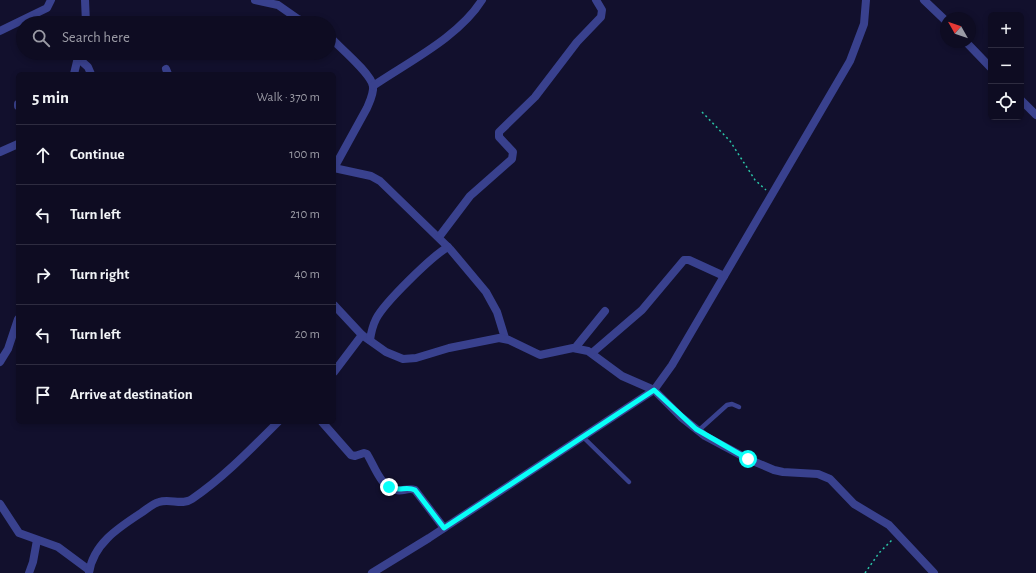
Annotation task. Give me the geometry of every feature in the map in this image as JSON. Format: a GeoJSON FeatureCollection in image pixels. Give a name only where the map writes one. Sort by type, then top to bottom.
{"type":"FeatureCollection","features":[{"type":"Feature","properties":{"kind":"street"},"geometry":{"type":"LineString","coordinates":[[31,16],[47,8],[51,0]]}},
{"type":"Feature","properties":{"kind":"street"},"geometry":{"type":"LineString","coordinates":[[85,0],[86,16]]}},
{"type":"Feature","properties":{"kind":"street"},"geometry":{"type":"LineString","coordinates":[[255,0],[278,5],[294,16]]}},
{"type":"Feature","properties":{"kind":"street"},"geometry":{"type":"LineString","coordinates":[[373,86],[452,32],[482,0]]}},
{"type":"Feature","properties":{"kind":"street"},"geometry":{"type":"LineString","coordinates":[[438,237],[470,196],[512,158],[513,152],[499,137],[499,132],[535,97],[577,42],[601,17],[602,10],[596,0]]}},
{"type":"Feature","properties":{"kind":"street"},"geometry":{"type":"LineString","coordinates":[[372,573],[444,528],[654,390],[672,365],[850,61],[864,24],[866,0]]}},
{"type":"Feature","properties":{"kind":"street"},"geometry":{"type":"LineString","coordinates":[[924,0],[940,15]]}},
{"type":"Feature","properties":{"kind":"street"},"geometry":{"type":"LineString","coordinates":[[0,32],[16,24]]}},
{"type":"Feature","properties":{"kind":"street"},"geometry":{"type":"LineString","coordinates":[[336,43],[367,75],[373,86],[367,108],[336,164]]}},
{"type":"Feature","properties":{"kind":"street"},"geometry":{"type":"LineString","coordinates":[[972,48],[988,65]]}},
{"type":"Feature","properties":{"kind":"street"},"geometry":{"type":"LineString","coordinates":[[75,72],[78,60]]}},
{"type":"Feature","properties":{"kind":"street"},"geometry":{"type":"LineString","coordinates":[[82,60],[90,72]]}},
{"type":"Feature","properties":{"kind":"street"},"geometry":{"type":"LineString","coordinates":[[1024,103],[1036,115]]}},
{"type":"Feature","properties":{"kind":"street"},"geometry":{"type":"LineString","coordinates":[[0,152],[16,145]]}},
{"type":"Feature","properties":{"kind":"street"},"geometry":{"type":"LineString","coordinates":[[336,168],[375,178],[448,246],[486,292],[497,312],[505,338]]}},
{"type":"Feature","properties":{"kind":"street"},"geometry":{"type":"LineString","coordinates":[[336,366],[366,337],[383,309],[418,273],[448,246]]}},
{"type":"Feature","properties":{"kind":"street"},"geometry":{"type":"LineString","coordinates":[[592,353],[642,310],[684,260],[689,260],[724,276]]}},
{"type":"Feature","properties":{"kind":"street"},"geometry":{"type":"LineString","coordinates":[[336,307],[366,337],[386,352],[403,359],[416,358],[450,348],[505,338],[540,355],[575,348],[592,353],[622,376],[654,390],[698,431],[748,459],[774,470],[783,472],[814,473],[824,476],[834,483],[854,504],[885,522],[934,573]]}},
{"type":"Feature","properties":{"kind":"street"},"geometry":{"type":"LineString","coordinates":[[575,348],[606,311]]}},
{"type":"Feature","properties":{"kind":"street"},"geometry":{"type":"LineString","coordinates":[[0,362],[8,349],[16,325]]}},
{"type":"Feature","properties":{"kind":"street"},"geometry":{"type":"LineString","coordinates":[[0,504],[19,533],[63,550],[89,571],[92,560],[100,547],[114,531],[159,502],[190,501],[222,474],[276,424]]}},
{"type":"Feature","properties":{"kind":"street"},"geometry":{"type":"LineString","coordinates":[[324,424],[351,455],[367,454],[381,480],[389,487],[397,490],[410,488],[415,490],[444,528]]}},
{"type":"Feature","properties":{"kind":"street"},"geometry":{"type":"LineString","coordinates":[[28,573],[35,555],[37,540]]}},
{"type":"Feature","properties":{"kind":"lane"},"geometry":{"type":"LineString","coordinates":[[698,431],[727,405],[732,404],[739,407]]}},
{"type":"Feature","properties":{"kind":"lane"},"geometry":{"type":"LineString","coordinates":[[583,437],[629,482]]}},
{"type":"Feature","properties":{"kind":"path"},"geometry":{"type":"LineString","coordinates":[[702,112],[730,141],[755,180],[772,195]]}},
{"type":"Feature","properties":{"kind":"path"},"geometry":{"type":"LineString","coordinates":[[865,573],[882,550],[898,534]]}},
{"type":"Feature","properties":{"kind":"route"},"geometry":{"type":"LineString","coordinates":[[389,487],[394,490],[410,488],[415,490],[444,528],[654,390],[681,417],[696,429],[709,438],[734,450],[748,459]]}}]}
